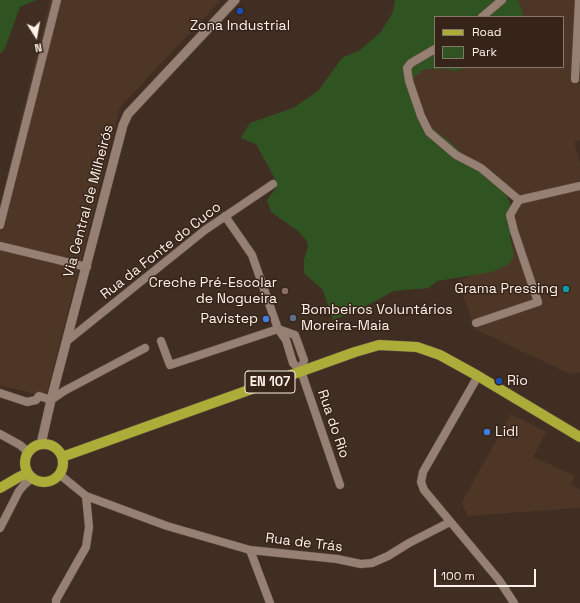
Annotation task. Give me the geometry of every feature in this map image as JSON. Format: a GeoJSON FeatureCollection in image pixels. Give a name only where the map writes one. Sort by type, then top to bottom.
{"type":"FeatureCollection","features":[{"type":"Feature","properties":{"kind":"main road","name":"EN 107"},"geometry":{"type":"LineString","coordinates":[[62,457],[370,346],[387,345],[417,347],[440,355],[580,437]]}},
{"type":"Feature","properties":{"kind":"main road"},"geometry":{"type":"LineString","coordinates":[[0,488],[19,477],[30,476],[40,481],[48,481],[59,474],[62,466],[62,457],[52,445],[41,444],[28,452],[25,465],[30,476]]}},
{"type":"Feature","properties":{"kind":"street"},"geometry":{"type":"LineString","coordinates":[[0,225],[57,0]]}},
{"type":"Feature","properties":{"kind":"street","name":"Via Central de Milheirós"},"geometry":{"type":"LineString","coordinates":[[41,444],[51,400],[123,125],[128,114],[235,0]]}},
{"type":"Feature","properties":{"kind":"street"},"geometry":{"type":"LineString","coordinates":[[483,16],[502,0]]}},
{"type":"Feature","properties":{"kind":"street"},"geometry":{"type":"LineString","coordinates":[[575,79],[579,0]]}},
{"type":"Feature","properties":{"kind":"street"},"geometry":{"type":"LineString","coordinates":[[434,50],[411,63],[407,68],[409,81],[421,116],[429,132],[456,155],[481,168],[519,200]]}},
{"type":"Feature","properties":{"kind":"street","name":"Rua da Fonte do Cuco"},"geometry":{"type":"LineString","coordinates":[[67,341],[205,230],[273,184]]}},
{"type":"Feature","properties":{"kind":"street"},"geometry":{"type":"LineString","coordinates":[[476,323],[538,302],[510,215],[519,200],[580,186]]}},
{"type":"Feature","properties":{"kind":"street","name":"Rua do Rio"},"geometry":{"type":"LineString","coordinates":[[226,216],[252,255],[278,329],[286,340],[292,363],[301,371],[340,485]]}},
{"type":"Feature","properties":{"kind":"street"},"geometry":{"type":"LineString","coordinates":[[0,246],[87,267]]}},
{"type":"Feature","properties":{"kind":"street"},"geometry":{"type":"LineString","coordinates":[[161,341],[170,365],[278,329]]}},
{"type":"Feature","properties":{"kind":"street","name":"Rua do Rio"},"geometry":{"type":"LineString","coordinates":[[278,329],[295,335],[304,360],[301,371]]}},
{"type":"Feature","properties":{"kind":"street"},"geometry":{"type":"LineString","coordinates":[[0,393],[27,402],[36,400],[39,396],[51,400],[64,391],[145,348]]}},
{"type":"Feature","properties":{"kind":"street"},"geometry":{"type":"LineString","coordinates":[[478,376],[423,472],[421,482],[424,490],[499,580],[514,603]]}},
{"type":"Feature","properties":{"kind":"street"},"geometry":{"type":"LineString","coordinates":[[0,434],[20,445],[28,452]]}},
{"type":"Feature","properties":{"kind":"street","name":"Rua de Trás"},"geometry":{"type":"LineString","coordinates":[[59,474],[86,496],[167,526],[250,550],[337,559],[361,564],[372,563],[388,556],[409,543],[450,522]]}},
{"type":"Feature","properties":{"kind":"street"},"geometry":{"type":"LineString","coordinates":[[0,528],[19,491],[30,476]]}},
{"type":"Feature","properties":{"kind":"street"},"geometry":{"type":"LineString","coordinates":[[56,603],[56,600],[86,547],[89,527],[86,496]]}},
{"type":"Feature","properties":{"kind":"street"},"geometry":{"type":"LineString","coordinates":[[250,550],[270,603]]}},
{"type":"Feature","properties":{"kind":"shaded area"},"geometry":{"type":"Polygon","coordinates":[[[50,0],[221,0],[120,107],[46,397],[0,385],[0,205],[50,0]]]}},
{"type":"Feature","properties":{"kind":"shaded area"},"geometry":{"type":"Polygon","coordinates":[[[510,0],[580,0],[580,140],[574,142],[580,163],[580,372],[570,374],[475,329],[458,281],[512,258],[513,201],[423,128],[403,72],[434,52],[434,68],[564,68],[564,16],[486,16],[510,0]]]}},
{"type":"Feature","properties":{"kind":"shaded area"},"geometry":{"type":"Polygon","coordinates":[[[511,414],[546,432],[533,457],[575,476],[571,484],[580,490],[580,508],[467,516],[462,502],[511,414]]]}},
{"type":"Feature","properties":{"kind":"green space"},"geometry":{"type":"Polygon","coordinates":[[[0,0],[36,0],[20,7],[5,48],[0,54],[0,0]]]}},
{"type":"Feature","properties":{"kind":"green space"},"geometry":{"type":"Polygon","coordinates":[[[395,0],[518,0],[524,16],[434,16],[434,68],[465,68],[456,71],[445,69],[425,69],[414,77],[411,84],[421,113],[431,127],[449,141],[505,193],[510,203],[510,236],[514,256],[509,264],[492,272],[437,281],[429,288],[394,291],[359,310],[333,320],[323,290],[304,273],[304,260],[308,246],[307,241],[298,231],[271,212],[267,200],[276,188],[274,177],[256,144],[241,138],[250,123],[293,108],[318,91],[342,58],[360,50],[381,32],[393,12],[395,0]]]}},
{"type":"Feature","properties":{"kind":"place","name":"Zona Industrial"},"geometry":{"type":"Point","coordinates":[240,11]}},
{"type":"Feature","properties":{"kind":"place","name":"Grama Pressing"},"geometry":{"type":"Point","coordinates":[566,289]}},
{"type":"Feature","properties":{"kind":"place","name":"Creche Pré-Escolar de Nogueira"},"geometry":{"type":"Point","coordinates":[285,291]}},
{"type":"Feature","properties":{"kind":"place","name":"Bombeiros Voluntários Moreira-Maia"},"geometry":{"type":"Point","coordinates":[293,318]}},
{"type":"Feature","properties":{"kind":"place","name":"Pavistep"},"geometry":{"type":"Point","coordinates":[266,319]}},
{"type":"Feature","properties":{"kind":"place","name":"Rio"},"geometry":{"type":"Point","coordinates":[499,381]}},
{"type":"Feature","properties":{"kind":"place","name":"Lidl"},"geometry":{"type":"Point","coordinates":[487,432]}}]}
